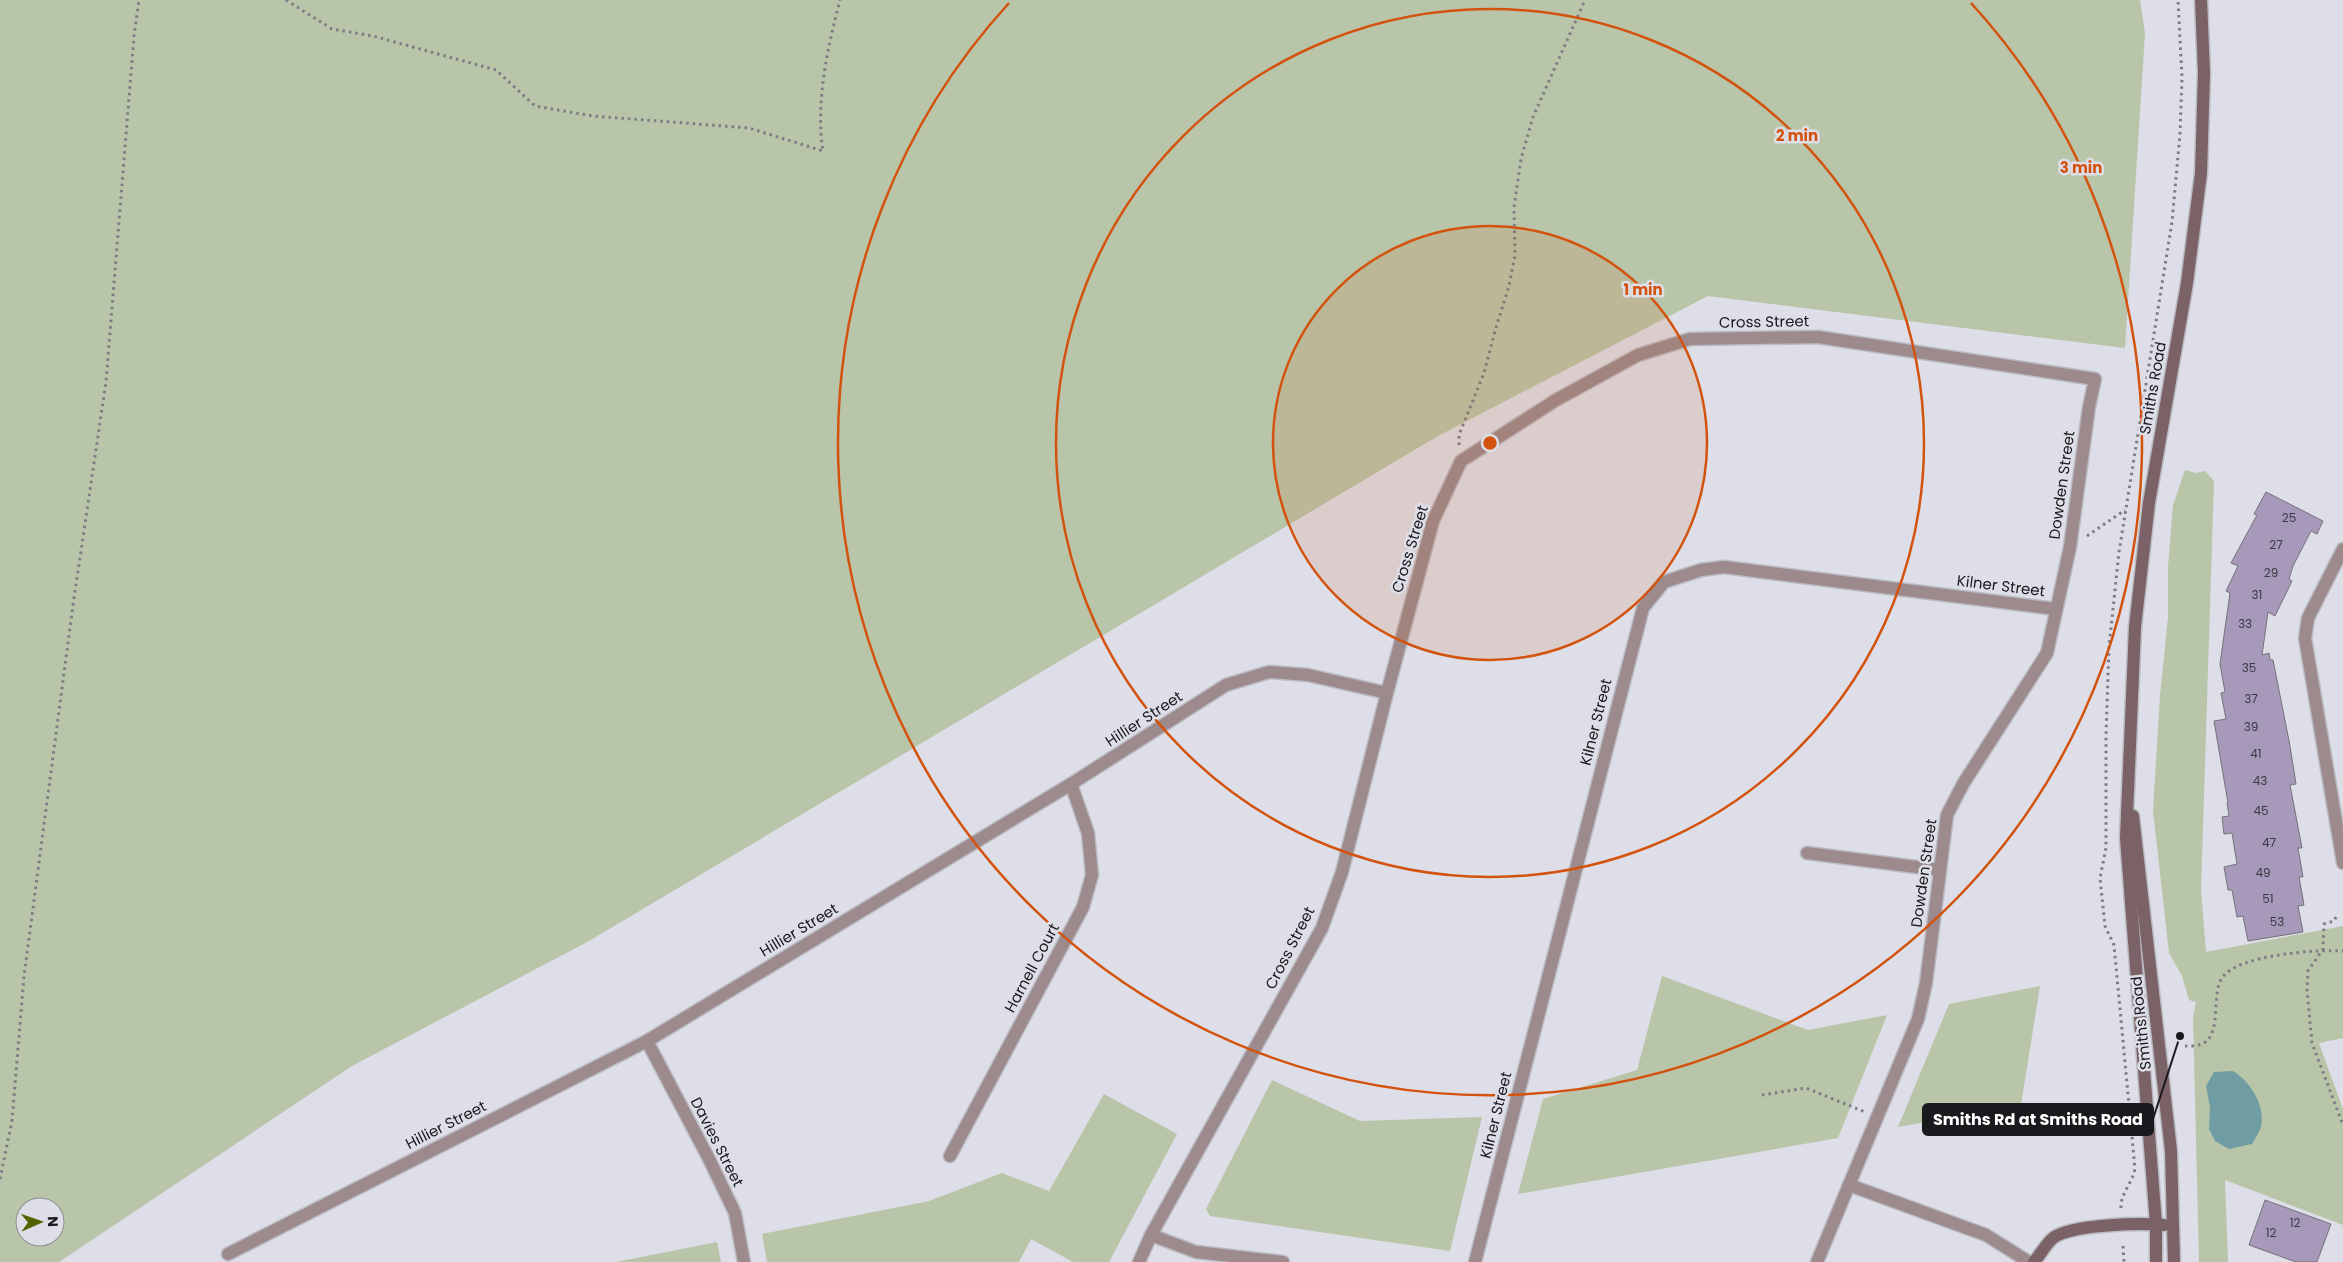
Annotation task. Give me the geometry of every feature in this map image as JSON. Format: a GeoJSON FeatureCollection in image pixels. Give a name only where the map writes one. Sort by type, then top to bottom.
{"type":"FeatureCollection","features":[{"type":"Feature","properties":{"kind":"street","name":"Smiths Road"},"geometry":{"type":"LineString","coordinates":[[2156,1262],[2156,1224],[2126,838],[2135,627],[2149,503],[2187,283],[2201,173],[2204,73],[2201,0]]}},
{"type":"Feature","properties":{"kind":"street","name":"Cross Street"},"geometry":{"type":"LineString","coordinates":[[1139,1262],[1151,1235],[1322,928],[1342,872],[1433,521],[1461,461],[1556,400],[1630,360],[1690,339],[1818,337],[2095,379]]}},
{"type":"Feature","properties":{"kind":"street","name":"Dowden Street"},"geometry":{"type":"LineString","coordinates":[[1817,1262],[1918,1019],[1926,983],[1947,815],[1963,784],[2047,653],[2070,547],[2089,408],[2095,379]]}},
{"type":"Feature","properties":{"kind":"street"},"geometry":{"type":"LineString","coordinates":[[2343,549],[2308,618],[2305,638],[2343,863]]}},
{"type":"Feature","properties":{"kind":"street","name":"Kilner Street"},"geometry":{"type":"LineString","coordinates":[[1476,1262],[1642,608],[1664,582],[1701,570],[1724,567],[2056,609]]}},
{"type":"Feature","properties":{"kind":"street","name":"Hillier Street"},"geometry":{"type":"LineString","coordinates":[[228,1254],[647,1041],[1071,784],[1226,686],[1269,672],[1308,675],[1387,693]]}},
{"type":"Feature","properties":{"kind":"street","name":"Smiths Road"},"geometry":{"type":"LineString","coordinates":[[2129,781],[2170,1141],[2174,1262]]}},
{"type":"Feature","properties":{"kind":"street","name":"Harnell Court"},"geometry":{"type":"LineString","coordinates":[[950,1156],[1083,907],[1092,876],[1088,833],[1071,784]]}},
{"type":"Feature","properties":{"kind":"street"},"geometry":{"type":"LineString","coordinates":[[1807,853],[1940,870]]}},
{"type":"Feature","properties":{"kind":"street","name":"Davies Street"},"geometry":{"type":"LineString","coordinates":[[647,1041],[735,1213],[744,1262]]}},
{"type":"Feature","properties":{"kind":"street"},"geometry":{"type":"LineString","coordinates":[[1849,1185],[1986,1234],[2029,1262]]}},
{"type":"Feature","properties":{"kind":"street"},"geometry":{"type":"LineString","coordinates":[[2034,1262],[2054,1237],[2078,1229],[2120,1225],[2174,1225]]}},
{"type":"Feature","properties":{"kind":"street"},"geometry":{"type":"LineString","coordinates":[[1151,1235],[1196,1252],[1283,1262]]}},
{"type":"Feature","properties":{"kind":"path"},"geometry":{"type":"LineString","coordinates":[[0,1179],[12,1121],[24,976],[73,605],[106,382],[134,36],[139,0]]}},
{"type":"Feature","properties":{"kind":"path"},"geometry":{"type":"LineString","coordinates":[[286,0],[332,29],[373,36],[496,70],[535,106],[593,116],[749,128],[823,151],[819,128],[828,50],[840,0]]}},
{"type":"Feature","properties":{"kind":"path"},"geometry":{"type":"LineString","coordinates":[[1461,461],[1458,435],[1484,373],[1509,286],[1514,255],[1514,207],[1521,158],[1533,116],[1585,0]]}},
{"type":"Feature","properties":{"kind":"path"},"geometry":{"type":"LineString","coordinates":[[2070,547],[2126,510]]}},
{"type":"Feature","properties":{"kind":"path"},"geometry":{"type":"LineString","coordinates":[[2336,917],[2334,921],[2324,924],[2323,949],[2308,971],[2307,990],[2312,1043],[2343,1125]]}},
{"type":"Feature","properties":{"kind":"path"},"geometry":{"type":"LineString","coordinates":[[2185,1046],[2201,1044],[2210,1038],[2219,984],[2222,977],[2237,965],[2307,950],[2343,951]]}},
{"type":"Feature","properties":{"kind":"path"},"geometry":{"type":"LineString","coordinates":[[1762,1095],[1806,1088],[1877,1117]]}},
{"type":"Feature","properties":{"kind":"path"},"geometry":{"type":"LineString","coordinates":[[2123,1246],[2124,1262]]}},
{"type":"Feature","properties":{"kind":"green space"},"geometry":{"type":"Polygon","coordinates":[[[0,0],[2140,0],[2145,33],[2125,348],[1708,296],[1438,436],[589,941],[352,1066],[59,1262],[0,1262],[0,0]]]}},
{"type":"Feature","properties":{"kind":"green space"},"geometry":{"type":"Polygon","coordinates":[[[2185,470],[2196,473],[2205,471],[2214,481],[2201,890],[2206,952],[2343,926],[2343,1038],[2319,1043],[2343,1109],[2343,1225],[2225,1180],[2228,1262],[2199,1262],[2193,1017],[2196,1002],[2189,1000],[2182,976],[2169,953],[2153,811],[2160,696],[2168,617],[2168,567],[2173,505],[2185,470]]]}},
{"type":"Feature","properties":{"kind":"green space"},"geometry":{"type":"Polygon","coordinates":[[[1662,976],[1808,1030],[1887,1015],[1838,1138],[1518,1194],[1543,1099],[1637,1070],[1662,976]]]}},
{"type":"Feature","properties":{"kind":"green space"},"geometry":{"type":"Polygon","coordinates":[[[2040,986],[2021,1105],[1898,1127],[1949,1004],[2040,986]]]}},
{"type":"Feature","properties":{"kind":"green space"},"geometry":{"type":"Polygon","coordinates":[[[1272,1080],[1360,1121],[1482,1117],[1450,1251],[1210,1216],[1206,1209],[1272,1080]]]}},
{"type":"Feature","properties":{"kind":"green space"},"geometry":{"type":"Polygon","coordinates":[[[1104,1094],[1177,1134],[1109,1262],[1073,1262],[1031,1239],[1019,1262],[767,1262],[762,1234],[929,1201],[1002,1173],[1049,1191],[1104,1094]]]}},
{"type":"Feature","properties":{"kind":"green space"},"geometry":{"type":"Polygon","coordinates":[[[717,1242],[721,1262],[616,1262],[717,1242]]]}},
{"type":"Feature","properties":{"kind":"water"},"geometry":{"type":"Polygon","coordinates":[[[2233,1071],[2251,1088],[2259,1103],[2262,1119],[2261,1127],[2252,1144],[2229,1149],[2215,1141],[2209,1129],[2210,1107],[2206,1086],[2214,1072],[2233,1071]]]}},
{"type":"Feature","properties":{"kind":"building"},"geometry":{"type":"Polygon","coordinates":[[[2266,492],[2323,521],[2317,534],[2311,531],[2293,566],[2289,579],[2292,581],[2275,616],[2268,612],[2262,655],[2269,653],[2270,660],[2273,660],[2296,784],[2290,785],[2302,848],[2298,848],[2303,877],[2299,877],[2304,905],[2298,906],[2303,932],[2248,941],[2243,916],[2237,917],[2232,890],[2228,890],[2224,867],[2237,864],[2232,833],[2224,834],[2222,817],[2229,816],[2228,803],[2214,721],[2226,719],[2221,693],[2225,692],[2220,664],[2230,593],[2226,591],[2238,566],[2231,563],[2257,515],[2254,514],[2266,492]]]}},
{"type":"Feature","properties":{"kind":"building"},"geometry":{"type":"Polygon","coordinates":[[[2265,1200],[2331,1224],[2317,1262],[2296,1262],[2249,1245],[2265,1200]]]}},
{"type":"Feature","properties":{"kind":"place","name":"Smiths Rd at Smiths Road"},"geometry":{"type":"Point","coordinates":[2180,1036]}}]}
